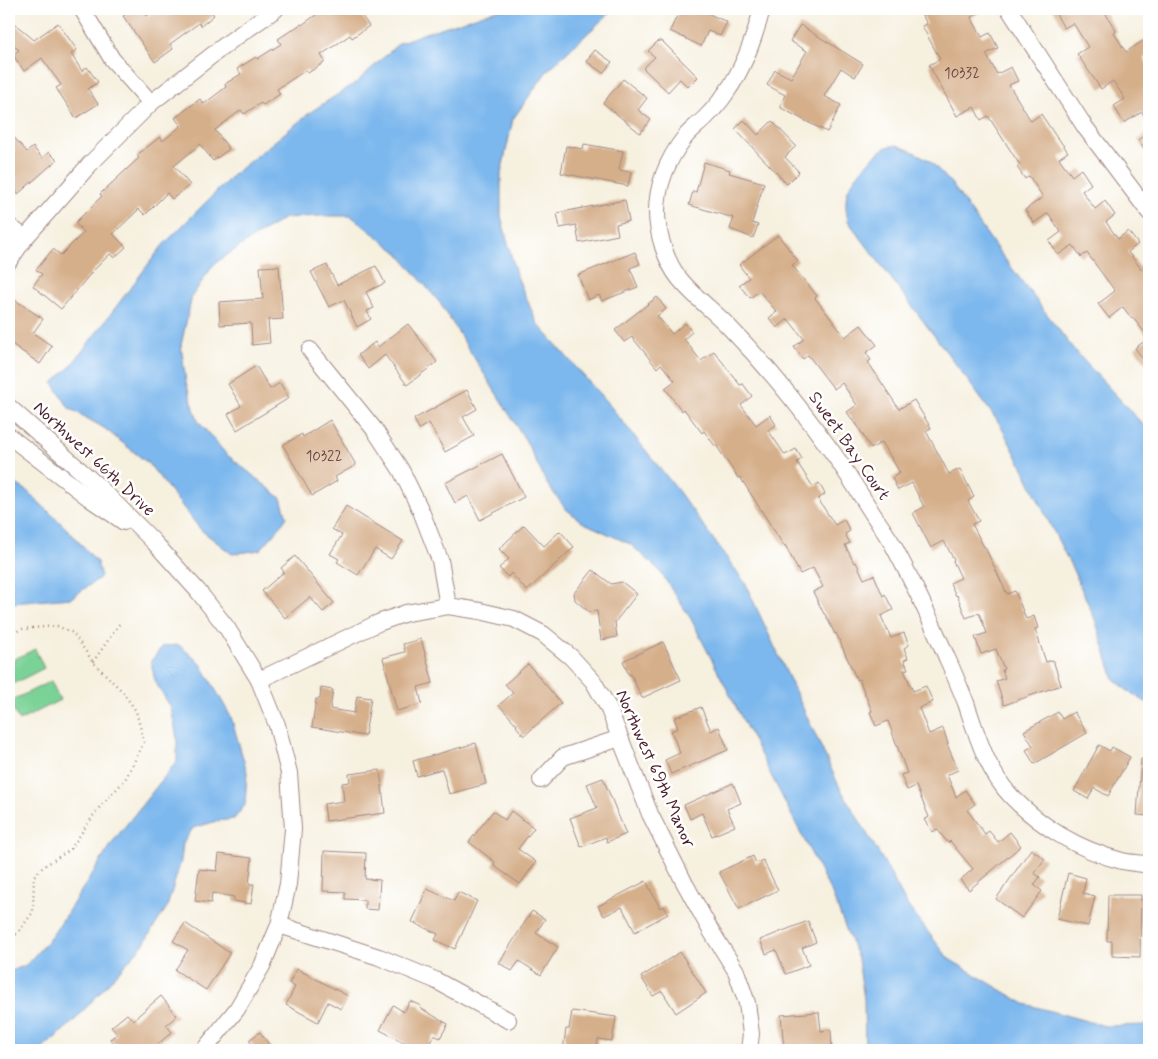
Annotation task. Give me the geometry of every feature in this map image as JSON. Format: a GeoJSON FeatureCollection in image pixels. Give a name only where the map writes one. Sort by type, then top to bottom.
{"type":"FeatureCollection","features":[{"type":"Feature","properties":{"kind":"street"},"geometry":{"type":"LineString","coordinates":[[82,9],[112,59],[151,103]]}},
{"type":"Feature","properties":{"kind":"street"},"geometry":{"type":"LineString","coordinates":[[9,261],[25,238],[90,164],[151,103],[229,42],[276,9]]}},
{"type":"Feature","properties":{"kind":"street","name":"Sweet Bay Court"},"geometry":{"type":"LineString","coordinates":[[762,9],[754,38],[741,69],[726,93],[676,150],[665,169],[659,188],[657,212],[660,233],[667,257],[678,277],[729,326],[795,403],[831,451],[892,544],[925,608],[991,767],[1009,794],[1037,820],[1094,852],[1124,861],[1149,865]]}},
{"type":"Feature","properties":{"kind":"street"},"geometry":{"type":"LineString","coordinates":[[1009,9],[1085,127],[1149,212]]}},
{"type":"Feature","properties":{"kind":"street"},"geometry":{"type":"LineString","coordinates":[[9,226],[25,238]]}},
{"type":"Feature","properties":{"kind":"street"},"geometry":{"type":"LineString","coordinates":[[310,350],[374,429],[401,470],[421,511],[440,560],[448,606]]}},
{"type":"Feature","properties":{"kind":"street","name":"Northwest 66th Drive"},"geometry":{"type":"LineString","coordinates":[[9,407],[100,487],[153,541],[198,591],[227,628],[259,680],[277,725],[289,773],[293,829],[288,884],[279,925],[262,966],[237,1009],[204,1050]]}},
{"type":"Feature","properties":{"kind":"street","name":"Northwest 66th Drive"},"geometry":{"type":"LineString","coordinates":[[9,436],[89,498],[153,541]]}},
{"type":"Feature","properties":{"kind":"street","name":"Northwest 69th Manor"},"geometry":{"type":"LineString","coordinates":[[259,680],[378,623],[406,613],[448,606],[514,619],[543,634],[571,657],[593,681],[608,707],[650,814],[679,874],[736,971],[746,1003],[751,1034],[749,1050]]}},
{"type":"Feature","properties":{"kind":"street"},"geometry":{"type":"LineString","coordinates":[[542,780],[563,758],[620,738]]}},
{"type":"Feature","properties":{"kind":"street"},"geometry":{"type":"LineString","coordinates":[[279,925],[379,957],[434,980],[508,1020]]}},
{"type":"Feature","properties":{"kind":"path"},"geometry":{"type":"LineString","coordinates":[[93,662],[120,623]]}},
{"type":"Feature","properties":{"kind":"path"},"geometry":{"type":"LineString","coordinates":[[9,636],[20,629],[56,626],[73,633],[93,662],[122,691],[136,711],[144,742],[126,780],[97,810],[70,850],[44,866],[34,876],[33,912],[16,934],[9,936]]}},
{"type":"Feature","properties":{"kind":"green space"},"geometry":{"type":"Polygon","coordinates":[[[35,649],[44,668],[9,686],[9,662],[35,649]]]}},
{"type":"Feature","properties":{"kind":"green space"},"geometry":{"type":"Polygon","coordinates":[[[51,681],[60,700],[19,721],[9,702],[51,681]]]}},
{"type":"Feature","properties":{"kind":"water"},"geometry":{"type":"Polygon","coordinates":[[[500,9],[614,9],[547,71],[513,119],[501,174],[501,216],[516,274],[537,323],[611,407],[679,492],[745,583],[840,788],[907,905],[949,959],[1025,1004],[1105,1026],[1149,1025],[1149,1050],[865,1050],[864,999],[858,959],[832,894],[691,619],[659,570],[630,544],[582,522],[566,509],[547,484],[526,441],[440,303],[398,253],[351,216],[285,218],[214,264],[192,296],[181,345],[186,383],[198,421],[226,454],[281,498],[287,517],[260,550],[232,554],[201,530],[149,464],[104,428],[69,408],[53,383],[71,366],[163,245],[234,174],[312,111],[357,82],[399,43],[500,9]]]}},
{"type":"Feature","properties":{"kind":"water"},"geometry":{"type":"Polygon","coordinates":[[[897,145],[929,160],[951,183],[995,246],[1075,351],[1149,431],[1149,704],[1128,691],[1114,679],[1095,619],[1073,570],[999,423],[848,221],[846,197],[853,181],[863,168],[886,147],[897,145]]]}},
{"type":"Feature","properties":{"kind":"water"},"geometry":{"type":"Polygon","coordinates":[[[9,480],[26,490],[70,532],[97,562],[101,577],[71,598],[13,603],[9,605],[9,480]]]}},
{"type":"Feature","properties":{"kind":"water"},"geometry":{"type":"Polygon","coordinates":[[[179,645],[201,664],[231,717],[247,772],[245,805],[234,819],[217,821],[193,828],[183,843],[181,861],[167,907],[142,946],[74,1021],[41,1050],[9,1050],[9,972],[26,965],[52,936],[115,839],[177,761],[177,738],[171,708],[155,681],[151,661],[163,646],[179,645]]]}},
{"type":"Feature","properties":{"kind":"building"},"geometry":{"type":"Polygon","coordinates":[[[133,9],[142,9],[147,16],[157,9],[209,9],[214,15],[201,26],[199,23],[170,44],[173,49],[155,62],[123,16],[133,9]]]}},
{"type":"Feature","properties":{"kind":"building"},"geometry":{"type":"Polygon","coordinates":[[[324,9],[357,9],[369,26],[352,38],[350,35],[321,55],[325,62],[308,73],[306,70],[277,89],[280,94],[244,114],[241,110],[215,130],[229,149],[213,161],[200,144],[174,166],[190,185],[172,199],[167,193],[145,215],[139,209],[113,234],[126,247],[114,258],[110,254],[61,309],[33,286],[42,274],[36,270],[53,249],[61,255],[84,232],[75,223],[102,196],[100,194],[139,158],[137,155],[160,137],[163,141],[181,126],[175,118],[200,99],[204,104],[226,87],[225,84],[241,74],[237,69],[281,44],[278,39],[324,9]]]}},
{"type":"Feature","properties":{"kind":"building"},"geometry":{"type":"Polygon","coordinates":[[[680,9],[698,9],[727,22],[720,36],[708,31],[701,46],[670,31],[680,9]]]}},
{"type":"Feature","properties":{"kind":"building"},"geometry":{"type":"Polygon","coordinates":[[[919,9],[986,9],[971,17],[982,37],[990,33],[998,48],[986,54],[997,74],[1011,67],[1018,81],[1009,85],[1031,121],[1041,114],[1068,152],[1059,158],[1072,176],[1081,169],[1091,184],[1082,191],[1095,209],[1105,201],[1115,215],[1106,222],[1118,239],[1128,231],[1138,244],[1128,252],[1142,270],[1149,265],[1149,338],[1123,307],[1109,318],[1098,304],[1115,291],[1087,253],[1081,257],[1073,245],[1058,255],[1049,241],[1061,232],[1048,213],[1034,223],[1025,210],[1043,197],[1029,176],[1025,179],[1017,167],[1020,165],[988,116],[981,120],[974,107],[957,116],[929,65],[940,59],[922,26],[927,24],[919,9]]]}},
{"type":"Feature","properties":{"kind":"building"},"geometry":{"type":"Polygon","coordinates":[[[1053,9],[1103,9],[1116,31],[1114,33],[1126,52],[1149,37],[1149,55],[1144,58],[1149,67],[1149,125],[1142,112],[1124,123],[1114,106],[1125,99],[1113,81],[1101,89],[1077,54],[1088,47],[1073,23],[1064,28],[1053,9]]]}},
{"type":"Feature","properties":{"kind":"building"},"geometry":{"type":"Polygon","coordinates":[[[9,19],[34,40],[58,23],[77,50],[71,54],[82,71],[87,67],[98,82],[88,89],[98,104],[76,118],[56,88],[61,85],[42,58],[24,71],[13,55],[19,50],[9,42],[9,19]]]}},
{"type":"Feature","properties":{"kind":"building"},"geometry":{"type":"Polygon","coordinates":[[[800,25],[863,64],[855,77],[841,68],[824,96],[841,105],[827,132],[781,108],[785,95],[767,85],[775,70],[791,78],[807,51],[790,41],[800,25]]]}},
{"type":"Feature","properties":{"kind":"building"},"geometry":{"type":"Polygon","coordinates":[[[658,41],[662,41],[698,77],[688,87],[680,79],[668,92],[643,68],[655,57],[648,51],[658,41]]]}},
{"type":"Feature","properties":{"kind":"building"},"geometry":{"type":"Polygon","coordinates":[[[595,50],[612,62],[603,73],[586,61],[595,50]]]}},
{"type":"Feature","properties":{"kind":"building"},"geometry":{"type":"Polygon","coordinates":[[[623,79],[647,98],[638,110],[651,120],[640,133],[603,103],[623,79]]]}},
{"type":"Feature","properties":{"kind":"building"},"geometry":{"type":"Polygon","coordinates":[[[744,120],[758,135],[772,121],[796,146],[785,157],[799,172],[787,184],[735,129],[744,120]]]}},
{"type":"Feature","properties":{"kind":"building"},"geometry":{"type":"Polygon","coordinates":[[[9,132],[27,152],[33,147],[42,158],[49,152],[57,160],[18,194],[9,183],[9,132]]]}},
{"type":"Feature","properties":{"kind":"building"},"geometry":{"type":"Polygon","coordinates":[[[1149,132],[1149,157],[1138,140],[1149,132]]]}},
{"type":"Feature","properties":{"kind":"building"},"geometry":{"type":"Polygon","coordinates":[[[584,144],[623,151],[619,170],[631,172],[628,186],[561,173],[566,146],[583,149],[584,144]]]}},
{"type":"Feature","properties":{"kind":"building"},"geometry":{"type":"Polygon","coordinates":[[[704,162],[730,170],[729,173],[764,183],[752,223],[758,225],[753,238],[730,229],[734,218],[689,205],[693,191],[696,192],[704,162]]]}},
{"type":"Feature","properties":{"kind":"building"},"geometry":{"type":"Polygon","coordinates":[[[625,200],[629,221],[616,224],[618,235],[579,243],[576,225],[560,228],[557,213],[625,200]]]}},
{"type":"Feature","properties":{"kind":"building"},"geometry":{"type":"Polygon","coordinates":[[[778,235],[798,261],[792,265],[817,296],[815,298],[845,337],[861,325],[877,345],[866,353],[871,360],[868,362],[899,409],[914,400],[931,428],[926,431],[949,474],[960,469],[974,497],[968,501],[979,521],[972,524],[1007,594],[1015,591],[1026,619],[1034,616],[1038,628],[1035,629],[1046,662],[1053,660],[1061,685],[1004,705],[996,681],[1005,678],[1002,670],[1004,669],[996,649],[981,654],[975,637],[987,633],[979,613],[966,618],[950,583],[961,578],[954,560],[944,541],[931,548],[913,513],[924,507],[912,483],[898,490],[892,478],[900,473],[882,442],[871,449],[856,423],[847,412],[857,405],[842,383],[834,389],[808,355],[803,359],[794,347],[804,339],[788,319],[777,328],[769,318],[777,312],[759,291],[750,298],[739,285],[749,278],[739,265],[778,235]]]}},
{"type":"Feature","properties":{"kind":"building"},"geometry":{"type":"Polygon","coordinates":[[[635,252],[640,264],[630,268],[638,287],[602,301],[599,295],[588,300],[578,275],[635,252]]]}},
{"type":"Feature","properties":{"kind":"building"},"geometry":{"type":"Polygon","coordinates":[[[327,265],[337,285],[376,266],[385,283],[366,292],[374,308],[367,311],[371,319],[357,327],[344,300],[329,307],[311,272],[327,265]]]}},
{"type":"Feature","properties":{"kind":"building"},"geometry":{"type":"Polygon","coordinates":[[[279,266],[283,319],[268,320],[270,343],[252,345],[251,323],[220,325],[219,302],[263,299],[260,267],[279,266]]]}},
{"type":"Feature","properties":{"kind":"building"},"geometry":{"type":"Polygon","coordinates":[[[657,297],[666,309],[657,316],[672,334],[685,323],[692,332],[684,339],[701,361],[714,351],[740,385],[743,384],[752,396],[741,405],[756,425],[770,415],[776,425],[768,430],[785,455],[796,449],[802,459],[797,462],[813,487],[819,483],[825,494],[818,499],[835,525],[844,520],[850,531],[845,534],[850,543],[845,545],[854,563],[856,562],[864,579],[874,575],[883,596],[885,594],[893,610],[881,616],[891,638],[904,633],[909,645],[904,648],[908,658],[904,660],[908,669],[904,670],[913,691],[926,686],[933,702],[919,708],[929,734],[943,728],[947,744],[958,770],[947,775],[956,797],[965,790],[975,804],[967,810],[985,834],[989,831],[998,842],[1010,832],[1021,846],[969,890],[960,880],[973,869],[950,841],[948,843],[937,829],[933,832],[924,820],[929,817],[916,786],[907,790],[901,775],[907,773],[888,721],[876,726],[859,679],[857,680],[836,633],[813,592],[823,587],[813,568],[800,574],[785,545],[740,477],[738,478],[716,445],[704,431],[702,433],[684,409],[682,411],[665,388],[675,381],[661,364],[657,368],[632,337],[624,342],[615,330],[657,297]]]}},
{"type":"Feature","properties":{"kind":"building"},"geometry":{"type":"Polygon","coordinates":[[[15,300],[43,319],[33,333],[52,346],[40,364],[9,342],[9,309],[15,300]]]}},
{"type":"Feature","properties":{"kind":"building"},"geometry":{"type":"Polygon","coordinates":[[[408,324],[437,362],[407,385],[385,355],[368,369],[358,355],[375,342],[378,347],[408,324]]]}},
{"type":"Feature","properties":{"kind":"building"},"geometry":{"type":"Polygon","coordinates":[[[1149,338],[1149,367],[1135,348],[1149,338]]]}},
{"type":"Feature","properties":{"kind":"building"},"geometry":{"type":"Polygon","coordinates":[[[256,366],[270,389],[280,383],[289,398],[237,430],[228,414],[241,406],[228,384],[256,366]]]}},
{"type":"Feature","properties":{"kind":"building"},"geometry":{"type":"Polygon","coordinates":[[[467,390],[477,409],[463,417],[474,436],[445,452],[429,423],[419,429],[414,419],[467,390]]]}},
{"type":"Feature","properties":{"kind":"building"},"geometry":{"type":"Polygon","coordinates":[[[330,420],[356,465],[335,477],[337,481],[312,496],[283,445],[302,434],[303,437],[330,420]]]}},
{"type":"Feature","properties":{"kind":"building"},"geometry":{"type":"Polygon","coordinates":[[[502,454],[524,497],[480,520],[468,496],[455,503],[445,483],[502,454]]]}},
{"type":"Feature","properties":{"kind":"building"},"geometry":{"type":"Polygon","coordinates":[[[346,506],[403,541],[391,559],[375,549],[358,575],[337,562],[339,559],[330,554],[342,535],[332,529],[346,506]]]}},
{"type":"Feature","properties":{"kind":"building"},"geometry":{"type":"Polygon","coordinates":[[[524,525],[544,546],[560,531],[574,547],[527,591],[511,573],[508,577],[499,568],[509,559],[499,549],[524,525]]]}},
{"type":"Feature","properties":{"kind":"building"},"geometry":{"type":"Polygon","coordinates":[[[295,556],[334,603],[323,612],[310,597],[285,618],[262,591],[284,572],[281,568],[295,556]]]}},
{"type":"Feature","properties":{"kind":"building"},"geometry":{"type":"Polygon","coordinates":[[[593,570],[611,584],[622,582],[637,594],[615,622],[617,637],[601,640],[597,611],[589,612],[575,600],[574,593],[593,570]]]}},
{"type":"Feature","properties":{"kind":"building"},"geometry":{"type":"Polygon","coordinates":[[[421,639],[433,683],[418,687],[422,704],[397,711],[383,658],[405,652],[403,644],[421,639]]]}},
{"type":"Feature","properties":{"kind":"building"},"geometry":{"type":"Polygon","coordinates":[[[663,642],[681,680],[642,698],[623,661],[663,642]]]}},
{"type":"Feature","properties":{"kind":"building"},"geometry":{"type":"Polygon","coordinates":[[[528,664],[561,703],[524,736],[499,705],[513,693],[505,684],[528,664]]]}},
{"type":"Feature","properties":{"kind":"building"},"geometry":{"type":"Polygon","coordinates":[[[321,688],[333,690],[330,709],[354,713],[357,696],[371,698],[365,736],[312,727],[316,699],[320,699],[321,688]]]}},
{"type":"Feature","properties":{"kind":"building"},"geometry":{"type":"Polygon","coordinates":[[[701,707],[711,731],[719,727],[728,750],[671,774],[665,760],[680,753],[671,731],[678,728],[674,718],[701,707]]]}},
{"type":"Feature","properties":{"kind":"building"},"geometry":{"type":"Polygon","coordinates":[[[1058,712],[1062,719],[1074,712],[1087,733],[1034,764],[1026,750],[1033,746],[1024,731],[1058,712]]]}},
{"type":"Feature","properties":{"kind":"building"},"geometry":{"type":"Polygon","coordinates":[[[476,743],[486,784],[449,794],[442,769],[417,776],[413,761],[476,743]]]}},
{"type":"Feature","properties":{"kind":"building"},"geometry":{"type":"Polygon","coordinates":[[[1099,745],[1110,751],[1112,747],[1130,757],[1108,796],[1094,788],[1088,799],[1074,791],[1099,745]]]}},
{"type":"Feature","properties":{"kind":"building"},"geometry":{"type":"Polygon","coordinates":[[[1141,759],[1149,760],[1149,816],[1137,815],[1141,759]]]}},
{"type":"Feature","properties":{"kind":"building"},"geometry":{"type":"Polygon","coordinates":[[[380,770],[385,813],[326,821],[324,804],[344,801],[342,783],[350,782],[349,774],[380,770]]]}},
{"type":"Feature","properties":{"kind":"building"},"geometry":{"type":"Polygon","coordinates":[[[603,778],[626,834],[607,842],[606,837],[581,847],[570,818],[597,808],[587,784],[603,778]]]}},
{"type":"Feature","properties":{"kind":"building"},"geometry":{"type":"Polygon","coordinates":[[[733,783],[741,803],[727,809],[735,826],[712,836],[702,813],[690,819],[684,805],[733,783]]]}},
{"type":"Feature","properties":{"kind":"building"},"geometry":{"type":"Polygon","coordinates":[[[493,811],[505,820],[511,811],[534,828],[518,849],[536,862],[520,884],[493,865],[495,862],[469,842],[493,811]]]}},
{"type":"Feature","properties":{"kind":"building"},"geometry":{"type":"Polygon","coordinates":[[[1031,849],[1045,859],[1034,873],[1040,877],[1034,885],[1042,891],[1022,918],[996,899],[1031,849]]]}},
{"type":"Feature","properties":{"kind":"building"},"geometry":{"type":"Polygon","coordinates":[[[324,851],[366,853],[365,879],[380,880],[378,910],[365,909],[365,900],[345,899],[345,892],[323,891],[324,851]]]}},
{"type":"Feature","properties":{"kind":"building"},"geometry":{"type":"Polygon","coordinates":[[[219,854],[252,858],[249,884],[254,884],[251,904],[234,901],[234,897],[212,893],[211,903],[195,901],[199,869],[217,871],[219,854]]]}},
{"type":"Feature","properties":{"kind":"building"},"geometry":{"type":"Polygon","coordinates":[[[753,856],[756,863],[763,860],[778,890],[739,909],[719,872],[753,856]]]}},
{"type":"Feature","properties":{"kind":"building"},"geometry":{"type":"Polygon","coordinates":[[[1068,873],[1086,878],[1083,893],[1095,896],[1088,926],[1057,919],[1068,873]]]}},
{"type":"Feature","properties":{"kind":"building"},"geometry":{"type":"Polygon","coordinates":[[[646,881],[660,908],[664,906],[668,914],[635,932],[622,907],[604,916],[598,906],[646,881]]]}},
{"type":"Feature","properties":{"kind":"building"},"geometry":{"type":"Polygon","coordinates":[[[427,889],[454,901],[458,892],[477,901],[455,949],[435,940],[438,934],[412,922],[427,889]]]}},
{"type":"Feature","properties":{"kind":"building"},"geometry":{"type":"Polygon","coordinates":[[[1108,895],[1141,895],[1140,957],[1112,956],[1112,941],[1107,941],[1108,895]]]}},
{"type":"Feature","properties":{"kind":"building"},"geometry":{"type":"Polygon","coordinates":[[[532,911],[545,919],[536,933],[558,947],[541,975],[519,961],[512,971],[499,963],[532,911]]]}},
{"type":"Feature","properties":{"kind":"building"},"geometry":{"type":"Polygon","coordinates":[[[808,921],[816,942],[802,948],[809,965],[786,974],[776,950],[766,954],[760,940],[808,921]]]}},
{"type":"Feature","properties":{"kind":"building"},"geometry":{"type":"Polygon","coordinates":[[[185,923],[230,953],[206,990],[175,970],[188,950],[173,941],[185,923]]]}},
{"type":"Feature","properties":{"kind":"building"},"geometry":{"type":"Polygon","coordinates":[[[680,952],[706,993],[676,1013],[662,991],[653,996],[641,977],[680,952]]]}},
{"type":"Feature","properties":{"kind":"building"},"geometry":{"type":"Polygon","coordinates":[[[297,969],[348,996],[341,1009],[328,1002],[318,1022],[286,1005],[295,987],[289,983],[297,969]]]}},
{"type":"Feature","properties":{"kind":"building"},"geometry":{"type":"Polygon","coordinates":[[[161,996],[177,1016],[166,1025],[172,1032],[151,1050],[120,1050],[110,1039],[117,1034],[111,1027],[127,1014],[133,1020],[161,996]]]}},
{"type":"Feature","properties":{"kind":"building"},"geometry":{"type":"Polygon","coordinates":[[[410,1001],[448,1024],[440,1038],[434,1035],[426,1050],[401,1050],[405,1043],[380,1030],[393,1005],[404,1012],[410,1001]]]}},
{"type":"Feature","properties":{"kind":"building"},"geometry":{"type":"Polygon","coordinates":[[[572,1011],[616,1017],[612,1041],[598,1039],[596,1050],[563,1050],[566,1029],[569,1029],[572,1011]]]}},
{"type":"Feature","properties":{"kind":"building"},"geometry":{"type":"Polygon","coordinates":[[[819,1012],[821,1031],[831,1030],[832,1050],[784,1050],[781,1015],[819,1012]]]}},
{"type":"Feature","properties":{"kind":"building"},"geometry":{"type":"Polygon","coordinates":[[[260,1032],[273,1050],[256,1050],[249,1040],[260,1032]]]}}]}
